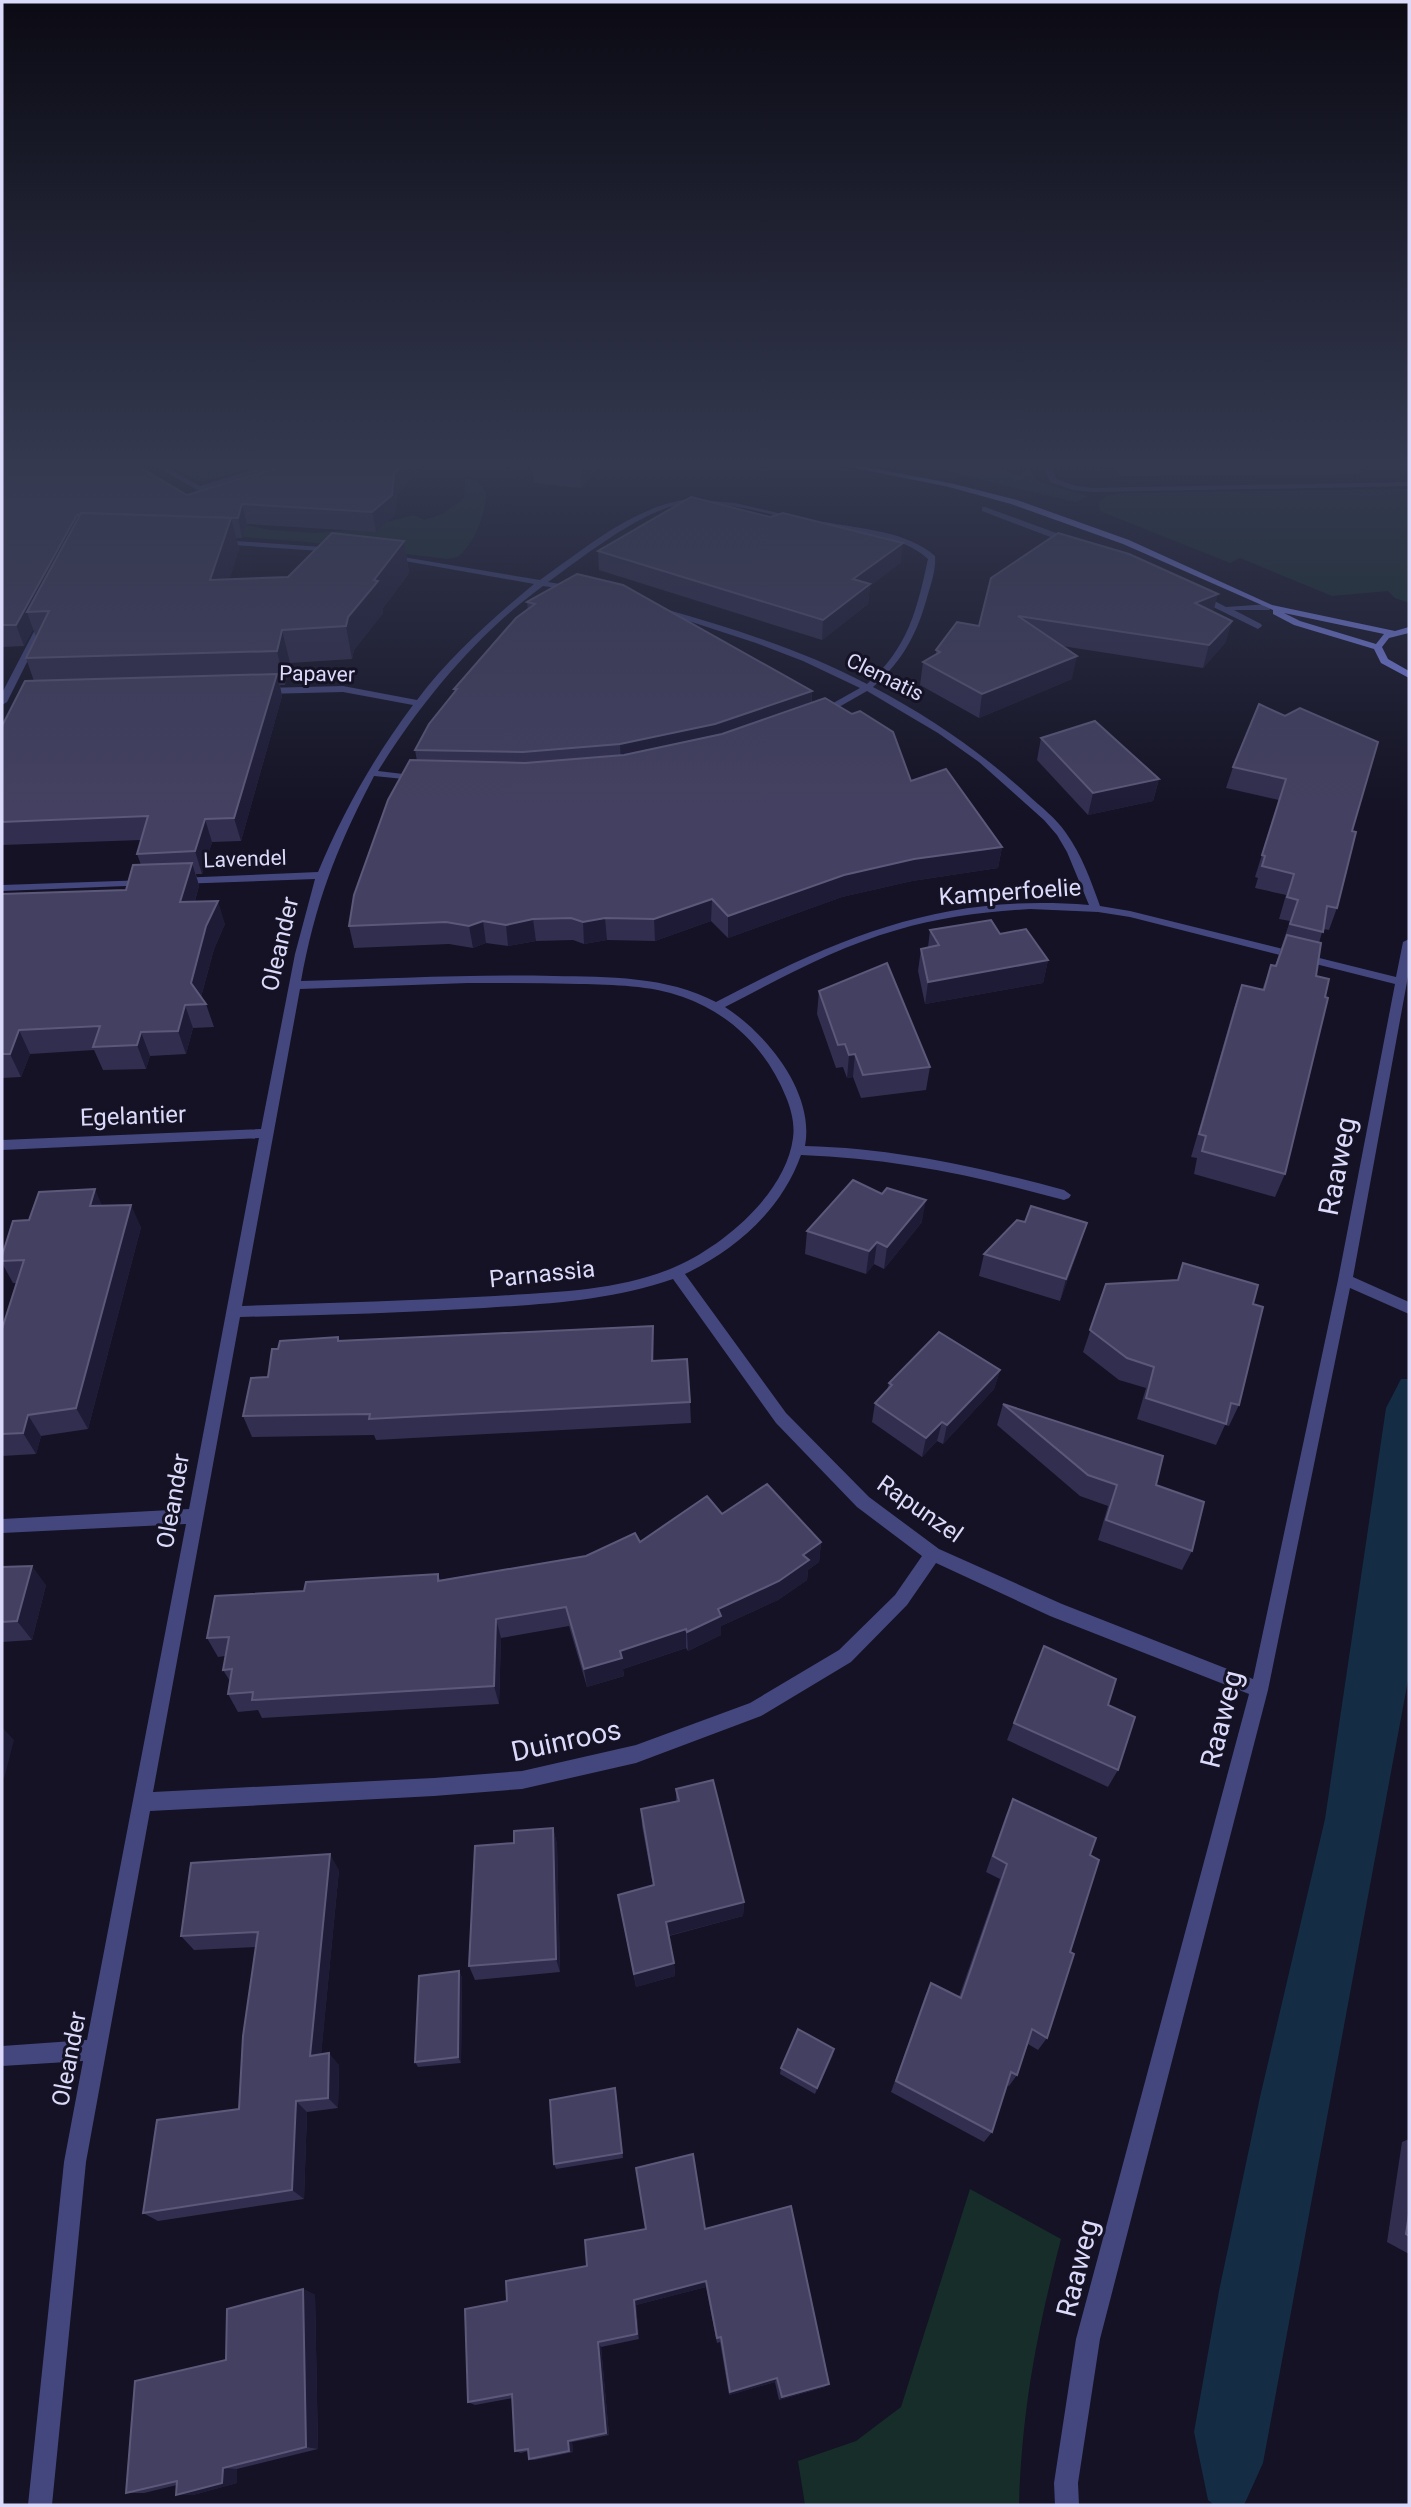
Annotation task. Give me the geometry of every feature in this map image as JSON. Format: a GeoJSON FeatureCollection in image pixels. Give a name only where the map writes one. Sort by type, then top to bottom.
{"type":"FeatureCollection","features":[{"type":"Feature","properties":{"kind":"main road"},"geometry":{"type":"LineString","coordinates":[[1212,581],[1297,623],[1378,647]]}},
{"type":"Feature","properties":{"kind":"main road"},"geometry":{"type":"LineString","coordinates":[[1269,607],[1392,633]]}},
{"type":"Feature","properties":{"kind":"main road"},"geometry":{"type":"LineString","coordinates":[[1409,629],[1392,633],[1382,639],[1378,647],[1384,661],[1409,675]]}},
{"type":"Feature","properties":{"kind":"street"},"geometry":{"type":"LineString","coordinates":[[534,581],[586,592]]}},
{"type":"Feature","properties":{"kind":"street","name":"Oleander"},"geometry":{"type":"LineString","coordinates":[[866,689],[894,665],[906,648],[926,581]]}},
{"type":"Feature","properties":{"kind":"street","name":"Oleander"},"geometry":{"type":"LineString","coordinates":[[40,2505],[75,2162],[295,985],[322,876],[372,773],[419,703],[476,641],[540,582]]}},
{"type":"Feature","properties":{"kind":"street"},"geometry":{"type":"LineString","coordinates":[[1194,594],[1258,626]]}},
{"type":"Feature","properties":{"kind":"street"},"geometry":{"type":"LineString","coordinates":[[1217,606],[1242,609],[1269,607]]}},
{"type":"Feature","properties":{"kind":"street","name":"Clematis"},"geometry":{"type":"LineString","coordinates":[[646,607],[774,648],[919,715],[993,768],[1061,832],[1082,870],[1095,907]]}},
{"type":"Feature","properties":{"kind":"street"},"geometry":{"type":"LineString","coordinates":[[3,700],[47,615]]}},
{"type":"Feature","properties":{"kind":"street","name":"Papaver"},"geometry":{"type":"LineString","coordinates":[[255,691],[342,689],[419,703]]}},
{"type":"Feature","properties":{"kind":"street"},"geometry":{"type":"LineString","coordinates":[[813,717],[866,689]]}},
{"type":"Feature","properties":{"kind":"street"},"geometry":{"type":"LineString","coordinates":[[3,700],[18,698]]}},
{"type":"Feature","properties":{"kind":"street"},"geometry":{"type":"LineString","coordinates":[[372,773],[438,780]]}},
{"type":"Feature","properties":{"kind":"street","name":"Lavendel"},"geometry":{"type":"LineString","coordinates":[[170,882],[322,876]]}},
{"type":"Feature","properties":{"kind":"street"},"geometry":{"type":"LineString","coordinates":[[2,888],[156,882]]}},
{"type":"Feature","properties":{"kind":"street","name":"Kamperfoelie"},"geometry":{"type":"LineString","coordinates":[[717,1007],[789,969],[864,937],[919,920],[989,910],[1095,907],[1400,982]]}},
{"type":"Feature","properties":{"kind":"street","name":"Raaweg"},"geometry":{"type":"LineString","coordinates":[[1067,2505],[1066,2483],[1088,2339],[1259,1690],[1345,1280],[1409,942]]}},
{"type":"Feature","properties":{"kind":"street","name":"Parnassia"},"geometry":{"type":"LineString","coordinates":[[233,1312],[453,1304],[555,1297],[610,1290],[676,1272],[714,1254],[743,1228],[791,1170],[801,1137],[796,1104],[778,1066],[753,1032],[717,1007],[687,993],[644,984],[523,978],[295,985]]}},
{"type":"Feature","properties":{"kind":"street","name":"Egelantier"},"geometry":{"type":"LineString","coordinates":[[2,1144],[267,1133]]}},
{"type":"Feature","properties":{"kind":"street"},"geometry":{"type":"LineString","coordinates":[[797,1150],[899,1156],[951,1164],[1064,1195]]}},
{"type":"Feature","properties":{"kind":"street","name":"Rapunzel"},"geometry":{"type":"LineString","coordinates":[[676,1272],[780,1418],[863,1502],[933,1554],[1056,1610],[1259,1690]]}},
{"type":"Feature","properties":{"kind":"street"},"geometry":{"type":"LineString","coordinates":[[1345,1280],[1409,1308]]}},
{"type":"Feature","properties":{"kind":"street"},"geometry":{"type":"LineString","coordinates":[[2,1526],[195,1516]]}},
{"type":"Feature","properties":{"kind":"street","name":"Duinroos"},"geometry":{"type":"LineString","coordinates":[[142,1801],[509,1781],[636,1755],[755,1710],[845,1656],[901,1600],[933,1554]]}},
{"type":"Feature","properties":{"kind":"street"},"geometry":{"type":"LineString","coordinates":[[2,2056],[96,2050]]}},
{"type":"Feature","properties":{"kind":"green space"},"geometry":{"type":"Polygon","coordinates":[[[1296,581],[1409,581],[1409,603],[1395,598],[1388,591],[1332,596],[1296,581]]]}},
{"type":"Feature","properties":{"kind":"green space"},"geometry":{"type":"Polygon","coordinates":[[[970,2189],[1061,2239],[1032,2370],[1023,2436],[1019,2505],[805,2505],[798,2461],[856,2441],[901,2407],[970,2189]]]}},
{"type":"Feature","properties":{"kind":"water"},"geometry":{"type":"Polygon","coordinates":[[[1401,1379],[1409,1379],[1409,1675],[1263,2463],[1244,2505],[1214,2505],[1208,2500],[1194,2432],[1219,2291],[1260,2097],[1325,1819],[1386,1408],[1401,1379]]]}},
{"type":"Feature","properties":{"kind":"building"},"geometry":{"type":"Polygon","coordinates":[[[2,581],[40,581],[16,625],[2,625],[2,581]]]}},
{"type":"Feature","properties":{"kind":"building"},"geometry":{"type":"Polygon","coordinates":[[[44,581],[378,581],[348,617],[346,626],[282,630],[277,651],[26,658],[49,611],[27,612],[44,581]]]}},
{"type":"Feature","properties":{"kind":"building"},"geometry":{"type":"Polygon","coordinates":[[[565,581],[606,581],[623,585],[812,691],[715,724],[620,744],[523,752],[415,750],[429,724],[457,689],[454,689],[516,618],[535,604],[527,602],[565,581]]]}},
{"type":"Feature","properties":{"kind":"building"},"geometry":{"type":"Polygon","coordinates":[[[696,581],[860,581],[870,584],[823,620],[696,581]]]}},
{"type":"Feature","properties":{"kind":"building"},"geometry":{"type":"Polygon","coordinates":[[[990,581],[1189,581],[1218,594],[1195,603],[1232,621],[1209,645],[1018,616],[1077,656],[982,694],[923,662],[940,652],[936,650],[957,622],[979,626],[990,581]]]}},
{"type":"Feature","properties":{"kind":"building"},"geometry":{"type":"Polygon","coordinates":[[[277,674],[234,818],[205,819],[195,851],[137,854],[148,816],[2,822],[2,726],[25,681],[277,674]]]}},
{"type":"Feature","properties":{"kind":"building"},"geometry":{"type":"Polygon","coordinates":[[[825,698],[852,714],[860,711],[893,732],[911,781],[946,769],[1002,847],[914,859],[844,875],[728,916],[712,899],[654,919],[605,918],[583,922],[571,918],[533,919],[506,925],[483,921],[469,926],[446,922],[349,926],[354,895],[388,800],[410,760],[525,763],[624,755],[722,734],[825,698]]]}},
{"type":"Feature","properties":{"kind":"building"},"geometry":{"type":"Polygon","coordinates":[[[1259,704],[1285,716],[1300,708],[1378,742],[1352,831],[1356,832],[1337,908],[1327,906],[1323,932],[1290,924],[1298,900],[1287,897],[1294,874],[1262,866],[1265,856],[1262,855],[1286,779],[1233,767],[1259,704]]]}},
{"type":"Feature","properties":{"kind":"building"},"geometry":{"type":"Polygon","coordinates":[[[1095,721],[1159,779],[1093,793],[1041,738],[1095,721]]]}},
{"type":"Feature","properties":{"kind":"building"},"geometry":{"type":"Polygon","coordinates":[[[192,863],[180,902],[218,901],[206,926],[191,983],[206,1004],[185,1005],[178,1031],[141,1032],[137,1045],[93,1047],[100,1026],[19,1030],[10,1054],[2,1054],[2,894],[126,890],[133,865],[192,863]]]}},
{"type":"Feature","properties":{"kind":"building"},"geometry":{"type":"Polygon","coordinates":[[[991,920],[1000,934],[1026,929],[1048,960],[928,982],[921,949],[939,945],[930,930],[991,920]]]}},
{"type":"Feature","properties":{"kind":"building"},"geometry":{"type":"Polygon","coordinates":[[[1287,935],[1321,943],[1316,976],[1329,979],[1325,997],[1328,998],[1285,1174],[1202,1151],[1206,1136],[1199,1134],[1242,985],[1264,990],[1271,965],[1276,966],[1287,935]]]}},
{"type":"Feature","properties":{"kind":"building"},"geometry":{"type":"Polygon","coordinates":[[[887,963],[930,1067],[863,1075],[855,1054],[849,1055],[845,1044],[838,1045],[819,991],[887,963]]]}},
{"type":"Feature","properties":{"kind":"building"},"geometry":{"type":"Polygon","coordinates":[[[853,1180],[882,1194],[887,1188],[926,1200],[887,1247],[877,1242],[869,1251],[807,1231],[853,1180]]]}},
{"type":"Feature","properties":{"kind":"building"},"geometry":{"type":"Polygon","coordinates":[[[95,1189],[90,1206],[131,1205],[76,1408],[28,1415],[23,1433],[2,1434],[2,1329],[24,1260],[2,1261],[13,1221],[29,1220],[39,1192],[95,1189]]]}},
{"type":"Feature","properties":{"kind":"building"},"geometry":{"type":"Polygon","coordinates":[[[1031,1206],[1087,1223],[1066,1279],[984,1254],[1017,1220],[1025,1222],[1031,1206]]]}},
{"type":"Feature","properties":{"kind":"building"},"geometry":{"type":"Polygon","coordinates":[[[1183,1263],[1258,1285],[1253,1304],[1263,1307],[1239,1405],[1231,1403],[1226,1424],[1146,1398],[1154,1367],[1127,1358],[1090,1330],[1106,1284],[1178,1280],[1183,1263]]]}},
{"type":"Feature","properties":{"kind":"building"},"geometry":{"type":"Polygon","coordinates":[[[653,1326],[652,1361],[687,1359],[690,1402],[369,1419],[370,1414],[243,1416],[251,1378],[268,1377],[272,1349],[278,1349],[280,1341],[338,1337],[338,1341],[653,1326]]]}},
{"type":"Feature","properties":{"kind":"building"},"geometry":{"type":"Polygon","coordinates":[[[939,1332],[1000,1370],[947,1425],[942,1422],[926,1438],[875,1403],[892,1385],[889,1383],[939,1332]]]}},
{"type":"Feature","properties":{"kind":"building"},"geometry":{"type":"Polygon","coordinates":[[[1003,1404],[1163,1456],[1156,1485],[1204,1502],[1192,1551],[1106,1520],[1117,1485],[1088,1475],[1003,1404]]]}},
{"type":"Feature","properties":{"kind":"building"},"geometry":{"type":"Polygon","coordinates":[[[767,1484],[821,1542],[803,1555],[809,1560],[779,1581],[718,1609],[721,1616],[687,1632],[686,1629],[620,1651],[622,1658],[584,1669],[566,1607],[496,1619],[494,1686],[252,1700],[253,1692],[228,1694],[232,1669],[223,1670],[229,1637],[207,1638],[215,1596],[304,1591],[306,1582],[438,1574],[438,1581],[586,1556],[635,1533],[640,1542],[707,1496],[722,1514],[767,1484]]]}},
{"type":"Feature","properties":{"kind":"building"},"geometry":{"type":"Polygon","coordinates":[[[32,1566],[17,1621],[2,1622],[2,1567],[32,1566]]]}},
{"type":"Feature","properties":{"kind":"building"},"geometry":{"type":"Polygon","coordinates":[[[1044,1646],[1116,1679],[1108,1705],[1135,1717],[1118,1770],[1014,1723],[1044,1646]]]}},
{"type":"Feature","properties":{"kind":"building"},"geometry":{"type":"Polygon","coordinates":[[[713,1780],[744,1902],[666,1922],[674,1963],[634,1974],[618,1895],[654,1885],[641,1809],[679,1801],[676,1789],[713,1780]]]}},
{"type":"Feature","properties":{"kind":"building"},"geometry":{"type":"Polygon","coordinates":[[[1013,1799],[1096,1838],[1090,1855],[1099,1860],[1070,1952],[1074,1954],[1047,2038],[1032,2029],[1017,2075],[1011,2072],[992,2132],[896,2081],[931,1983],[961,1998],[1007,1864],[993,1856],[1013,1799]]]}},
{"type":"Feature","properties":{"kind":"building"},"geometry":{"type":"Polygon","coordinates":[[[553,1828],[556,1959],[469,1966],[475,1846],[514,1843],[514,1831],[553,1828]]]}},
{"type":"Feature","properties":{"kind":"building"},"geometry":{"type":"Polygon","coordinates":[[[330,1854],[310,2056],[329,2053],[328,2098],[296,2101],[292,2190],[143,2213],[157,2120],[239,2109],[243,2036],[258,1932],[181,1936],[191,1863],[330,1854]]]}},
{"type":"Feature","properties":{"kind":"building"},"geometry":{"type":"Polygon","coordinates":[[[459,1971],[458,2057],[415,2062],[419,1976],[459,1971]]]}},
{"type":"Feature","properties":{"kind":"building"},"geometry":{"type":"Polygon","coordinates":[[[798,2029],[834,2049],[817,2088],[781,2068],[798,2029]]]}},
{"type":"Feature","properties":{"kind":"building"},"geometry":{"type":"Polygon","coordinates":[[[615,2088],[622,2153],[554,2164],[550,2100],[615,2088]]]}},
{"type":"Feature","properties":{"kind":"building"},"geometry":{"type":"Polygon","coordinates":[[[693,2154],[705,2229],[791,2206],[829,2384],[782,2397],[777,2378],[730,2392],[721,2337],[717,2338],[706,2281],[634,2300],[637,2334],[598,2342],[606,2433],[568,2441],[569,2451],[529,2459],[528,2449],[515,2451],[512,2394],[468,2402],[465,2309],[507,2301],[506,2281],[587,2266],[585,2240],[646,2229],[636,2168],[693,2154]]]}},
{"type":"Feature","properties":{"kind":"building"},"geometry":{"type":"Polygon","coordinates":[[[1409,2214],[1409,2236],[1406,2234],[1409,2214]]]}},
{"type":"Feature","properties":{"kind":"building"},"geometry":{"type":"Polygon","coordinates":[[[303,2289],[306,2447],[223,2468],[222,2483],[176,2495],[177,2481],[126,2493],[135,2381],[226,2360],[227,2309],[303,2289]]]}}]}
